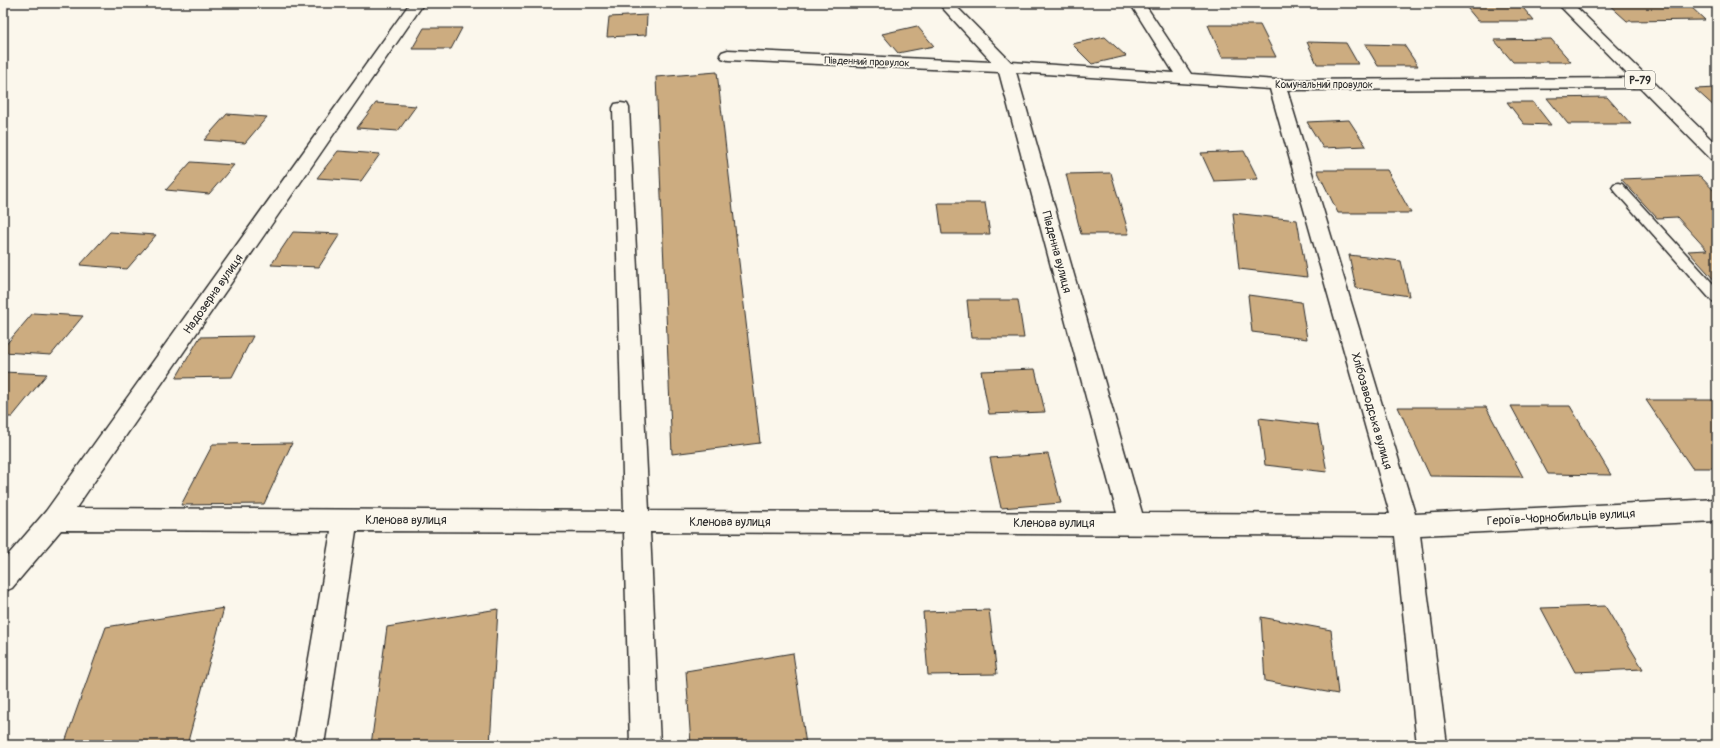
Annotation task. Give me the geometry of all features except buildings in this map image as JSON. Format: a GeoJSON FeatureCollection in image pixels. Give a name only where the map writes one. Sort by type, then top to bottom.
{"type":"FeatureCollection","features":[{"type":"Feature","properties":{"kind":"street","name":"Надозерна вулиця"},"geometry":{"type":"LineString","coordinates":[[3,580],[55,519],[417,3]]}},
{"type":"Feature","properties":{"kind":"street","name":"Південна вулиця"},"geometry":{"type":"LineString","coordinates":[[945,3],[1006,67],[1132,523]]}},
{"type":"Feature","properties":{"kind":"street"},"geometry":{"type":"LineString","coordinates":[[1137,3],[1185,78]]}},
{"type":"Feature","properties":{"kind":"street","name":"Р-79"},"geometry":{"type":"LineString","coordinates":[[1564,3],[1717,155]]}},
{"type":"Feature","properties":{"kind":"street","name":"Південний провулок"},"geometry":{"type":"LineString","coordinates":[[728,56],[1006,67]]}},
{"type":"Feature","properties":{"kind":"street","name":"Комунальний провулок"},"geometry":{"type":"LineString","coordinates":[[1006,67],[1276,85],[1643,83]]}},
{"type":"Feature","properties":{"kind":"street","name":"Хлібозаводська вулиця"},"geometry":{"type":"LineString","coordinates":[[1276,85],[1406,525],[1432,745]]}},
{"type":"Feature","properties":{"kind":"street"},"geometry":{"type":"LineString","coordinates":[[621,108],[645,745]]}},
{"type":"Feature","properties":{"kind":"street","name":"Героїв-Чорнобильців вулиця"},"geometry":{"type":"LineString","coordinates":[[1406,525],[1717,510]]}},
{"type":"Feature","properties":{"kind":"street","name":"Кленова вулиця"},"geometry":{"type":"LineString","coordinates":[[55,519],[1406,525]]}},
{"type":"Feature","properties":{"kind":"street"},"geometry":{"type":"LineString","coordinates":[[309,745],[345,520]]}},
{"type":"Feature","properties":{"kind":"lane"},"geometry":{"type":"LineString","coordinates":[[1618,187],[1717,297]]}}]}
